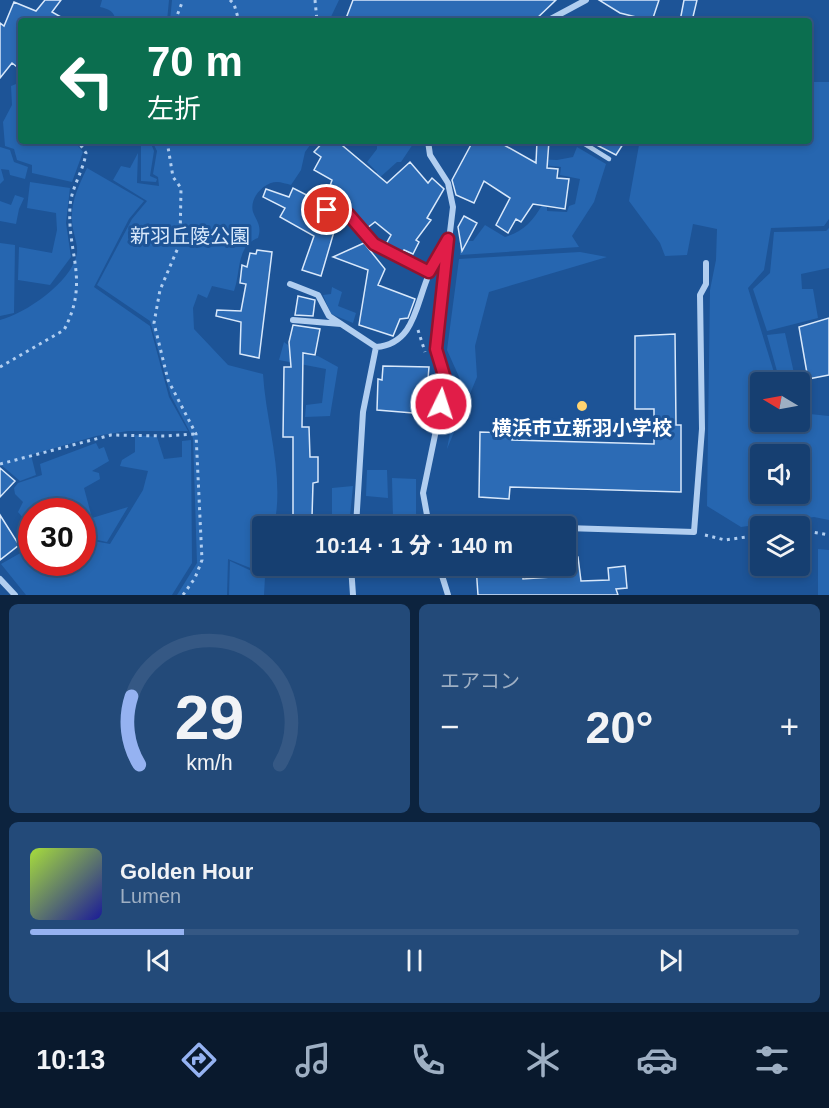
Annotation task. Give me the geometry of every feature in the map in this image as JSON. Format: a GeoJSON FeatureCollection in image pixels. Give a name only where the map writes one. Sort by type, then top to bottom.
{"type":"FeatureCollection","features":[{"type":"Feature","properties":{"kind":"street"},"geometry":{"type":"LineString","coordinates":[[553,18],[586,0]]}},
{"type":"Feature","properties":{"kind":"street"},"geometry":{"type":"LineString","coordinates":[[426,516],[423,493],[446,382],[436,349],[453,207],[448,183],[439,164],[430,155],[428,144]]}},
{"type":"Feature","properties":{"kind":"street"},"geometry":{"type":"LineString","coordinates":[[327,210],[348,214],[374,244],[429,272]]}},
{"type":"Feature","properties":{"kind":"street"},"geometry":{"type":"LineString","coordinates":[[290,284],[318,295],[329,316],[376,347],[389,346],[403,336],[418,311],[429,272],[448,239]]}},
{"type":"Feature","properties":{"kind":"street"},"geometry":{"type":"LineString","coordinates":[[576,528],[694,532],[702,429],[700,295],[705,284],[706,263]]}},
{"type":"Feature","properties":{"kind":"street"},"geometry":{"type":"LineString","coordinates":[[293,320],[342,324]]}},
{"type":"Feature","properties":{"kind":"street"},"geometry":{"type":"LineString","coordinates":[[357,516],[363,412],[376,347]]}},
{"type":"Feature","properties":{"kind":"street"},"geometry":{"type":"LineString","coordinates":[[352,576],[353,595]]}},
{"type":"Feature","properties":{"kind":"street"},"geometry":{"type":"LineString","coordinates":[[442,576],[448,595]]}},
{"type":"Feature","properties":{"kind":"street"},"geometry":{"type":"LineString","coordinates":[[0,579],[15,595]]}},
{"type":"Feature","properties":{"kind":"lane"},"geometry":{"type":"LineString","coordinates":[[585,144],[609,159]]}},
{"type":"Feature","properties":{"kind":"path"},"geometry":{"type":"LineString","coordinates":[[176,18],[183,0]]}},
{"type":"Feature","properties":{"kind":"path"},"geometry":{"type":"LineString","coordinates":[[230,0],[234,4],[238,18]]}},
{"type":"Feature","properties":{"kind":"path"},"geometry":{"type":"LineString","coordinates":[[315,0],[317,18]]}},
{"type":"Feature","properties":{"kind":"path"},"geometry":{"type":"LineString","coordinates":[[0,367],[64,330],[70,319],[78,280],[71,235],[70,202],[86,153],[80,144]]}},
{"type":"Feature","properties":{"kind":"path"},"geometry":{"type":"LineString","coordinates":[[168,144],[173,177],[181,188],[180,243],[160,290],[154,323],[168,380],[196,434],[202,560],[195,578],[183,595]]}},
{"type":"Feature","properties":{"kind":"path"},"geometry":{"type":"LineString","coordinates":[[420,336],[423,345]]}},
{"type":"Feature","properties":{"kind":"path"},"geometry":{"type":"LineString","coordinates":[[0,464],[111,435],[196,434]]}},
{"type":"Feature","properties":{"kind":"path"},"geometry":{"type":"LineString","coordinates":[[694,532],[725,540],[750,536]]}},
{"type":"Feature","properties":{"kind":"path"},"geometry":{"type":"LineString","coordinates":[[810,532],[829,535]]}},
{"type":"Feature","properties":{"kind":"green space"},"geometry":{"type":"Polygon","coordinates":[[[102,0],[169,0],[167,18],[115,18],[111,11],[100,7],[102,0]]]}},
{"type":"Feature","properties":{"kind":"green space"},"geometry":{"type":"Polygon","coordinates":[[[172,0],[339,0],[330,18],[170,18],[172,0]]]}},
{"type":"Feature","properties":{"kind":"green space"},"geometry":{"type":"Polygon","coordinates":[[[812,82],[829,82],[829,219],[824,226],[771,228],[764,270],[748,288],[774,372],[750,372],[750,432],[810,432],[810,414],[829,416],[829,520],[810,516],[750,516],[750,526],[741,527],[707,506],[710,290],[716,260],[717,229],[693,224],[687,255],[665,256],[660,243],[629,201],[639,145],[812,144],[812,82]]]}},
{"type":"Feature","properties":{"kind":"green space"},"geometry":{"type":"Polygon","coordinates":[[[18,83],[18,144],[76,144],[83,152],[72,182],[32,173],[32,165],[17,160],[14,149],[5,146],[3,122],[12,105],[11,86],[18,83]]]}},
{"type":"Feature","properties":{"kind":"green space"},"geometry":{"type":"Polygon","coordinates":[[[141,144],[151,144],[154,151],[150,176],[157,179],[156,182],[141,181],[141,144]]]}},
{"type":"Feature","properties":{"kind":"green space","name":"新羽丘陵公園"},"geometry":{"type":"Polygon","coordinates":[[[154,144],[311,144],[305,152],[301,170],[291,185],[272,183],[255,196],[252,207],[259,234],[258,238],[246,247],[243,253],[234,291],[212,286],[207,298],[198,294],[193,308],[194,329],[228,365],[263,374],[276,469],[276,516],[252,516],[252,569],[228,559],[227,595],[177,595],[197,563],[193,438],[171,396],[150,321],[97,285],[132,219],[147,201],[113,180],[121,166],[130,168],[138,153],[137,183],[159,186],[158,177],[153,174],[157,151],[154,144]]]}},
{"type":"Feature","properties":{"kind":"green space"},"geometry":{"type":"Polygon","coordinates":[[[377,144],[413,144],[401,162],[397,162],[367,189],[377,172],[367,162],[377,149],[377,144]]]}},
{"type":"Feature","properties":{"kind":"green space"},"geometry":{"type":"Polygon","coordinates":[[[0,147],[10,150],[14,162],[28,167],[25,179],[10,175],[9,170],[1,169],[4,180],[0,184],[0,147]]]}},
{"type":"Feature","properties":{"kind":"green space"},"geometry":{"type":"Polygon","coordinates":[[[577,147],[606,164],[594,202],[572,236],[579,247],[460,255],[460,241],[473,241],[485,225],[505,237],[527,225],[542,205],[534,193],[547,195],[547,211],[567,212],[569,206],[575,204],[580,179],[560,175],[561,167],[533,164],[534,159],[557,160],[573,157],[577,147]]]}},
{"type":"Feature","properties":{"kind":"green space"},"geometry":{"type":"Polygon","coordinates":[[[87,168],[144,201],[129,219],[94,287],[150,326],[169,397],[188,431],[128,431],[96,436],[31,455],[36,475],[20,481],[0,464],[0,320],[22,311],[46,295],[74,264],[77,249],[72,213],[78,187],[87,168]]]}},
{"type":"Feature","properties":{"kind":"green space"},"geometry":{"type":"Polygon","coordinates":[[[30,182],[70,188],[66,223],[71,257],[50,285],[18,280],[19,247],[52,253],[57,230],[56,213],[27,208],[30,182]]]}},
{"type":"Feature","properties":{"kind":"green space"},"geometry":{"type":"Polygon","coordinates":[[[15,195],[24,198],[16,224],[0,221],[0,201],[11,205],[15,195]]]}},
{"type":"Feature","properties":{"kind":"green space"},"geometry":{"type":"Polygon","coordinates":[[[829,228],[829,268],[801,274],[802,289],[813,289],[818,318],[767,331],[753,289],[770,273],[774,232],[826,231],[829,228]]]}},
{"type":"Feature","properties":{"kind":"green space"},"geometry":{"type":"Polygon","coordinates":[[[0,243],[15,245],[14,313],[0,316],[0,243]]]}},
{"type":"Feature","properties":{"kind":"green space"},"geometry":{"type":"Polygon","coordinates":[[[580,252],[607,257],[489,292],[475,346],[477,377],[447,449],[460,379],[447,350],[459,259],[580,252]]]}},
{"type":"Feature","properties":{"kind":"green space"},"geometry":{"type":"Polygon","coordinates":[[[332,287],[342,292],[338,306],[356,313],[353,323],[331,314],[323,295],[331,294],[332,287]]]}},
{"type":"Feature","properties":{"kind":"green space"},"geometry":{"type":"Polygon","coordinates":[[[785,333],[794,372],[777,372],[767,335],[785,333]]]}},
{"type":"Feature","properties":{"kind":"green space"},"geometry":{"type":"Polygon","coordinates":[[[284,342],[288,345],[289,353],[318,356],[338,367],[330,416],[305,417],[306,405],[322,403],[326,369],[279,360],[284,342]]]}},
{"type":"Feature","properties":{"kind":"green space"},"geometry":{"type":"Polygon","coordinates":[[[135,435],[157,437],[164,459],[182,457],[182,441],[191,440],[192,563],[172,595],[26,595],[1,564],[18,554],[18,576],[96,576],[96,541],[110,544],[143,490],[148,471],[120,466],[122,460],[135,452],[135,435]]]}},
{"type":"Feature","properties":{"kind":"green space"},"geometry":{"type":"Polygon","coordinates":[[[96,443],[99,449],[104,447],[109,461],[92,471],[99,473],[100,479],[84,488],[87,498],[19,498],[14,488],[18,483],[42,475],[40,464],[96,443]]]}},
{"type":"Feature","properties":{"kind":"green space"},"geometry":{"type":"Polygon","coordinates":[[[367,470],[387,470],[388,498],[366,496],[367,470]]]}},
{"type":"Feature","properties":{"kind":"green space"},"geometry":{"type":"Polygon","coordinates":[[[392,478],[416,479],[416,516],[393,516],[392,478]]]}},
{"type":"Feature","properties":{"kind":"green space"},"geometry":{"type":"Polygon","coordinates":[[[353,486],[350,516],[332,516],[332,488],[353,486]]]}},
{"type":"Feature","properties":{"kind":"green space"},"geometry":{"type":"Polygon","coordinates":[[[128,507],[107,542],[96,540],[96,517],[128,507]]]}},
{"type":"Feature","properties":{"kind":"green space"},"geometry":{"type":"Polygon","coordinates":[[[818,549],[829,550],[829,595],[818,595],[818,549]]]}},
{"type":"Feature","properties":{"kind":"green space"},"geometry":{"type":"Polygon","coordinates":[[[230,561],[252,571],[252,576],[265,577],[264,595],[229,595],[230,561]]]}},
{"type":"Feature","properties":{"kind":"building"},"geometry":{"type":"Polygon","coordinates":[[[45,0],[61,0],[52,12],[63,18],[18,18],[18,68],[12,63],[0,78],[0,23],[4,26],[14,2],[36,11],[45,0]]]}},
{"type":"Feature","properties":{"kind":"building"},"geometry":{"type":"Polygon","coordinates":[[[353,0],[556,0],[537,18],[346,18],[353,0]]]}},
{"type":"Feature","properties":{"kind":"building"},"geometry":{"type":"Polygon","coordinates":[[[599,0],[659,0],[653,18],[640,18],[620,13],[599,0]]]}},
{"type":"Feature","properties":{"kind":"building"},"geometry":{"type":"Polygon","coordinates":[[[684,0],[697,0],[693,18],[681,18],[684,0]]]}},
{"type":"Feature","properties":{"kind":"building"},"geometry":{"type":"Polygon","coordinates":[[[321,144],[341,144],[387,183],[410,162],[428,183],[432,178],[444,189],[427,218],[431,220],[416,240],[419,242],[413,254],[404,250],[402,252],[386,244],[391,235],[375,222],[367,228],[343,203],[341,207],[326,205],[322,208],[323,214],[338,218],[321,276],[302,270],[314,236],[280,217],[285,208],[263,197],[266,189],[289,197],[293,188],[324,204],[332,180],[314,170],[321,157],[314,152],[321,144]]]}},
{"type":"Feature","properties":{"kind":"building"},"geometry":{"type":"Polygon","coordinates":[[[471,144],[502,144],[536,163],[537,144],[549,144],[547,168],[558,169],[557,178],[569,179],[565,209],[533,204],[521,222],[516,219],[508,233],[496,225],[510,198],[484,181],[474,203],[456,195],[452,180],[471,144]]]}},
{"type":"Feature","properties":{"kind":"building"},"geometry":{"type":"Polygon","coordinates":[[[595,144],[623,144],[616,155],[595,144]]]}},
{"type":"Feature","properties":{"kind":"building"},"geometry":{"type":"Polygon","coordinates":[[[464,216],[477,223],[462,251],[458,227],[464,216]]]}},
{"type":"Feature","properties":{"kind":"building"},"geometry":{"type":"Polygon","coordinates":[[[364,243],[385,269],[378,285],[415,299],[408,318],[400,319],[393,336],[359,325],[368,270],[333,257],[364,243]]]}},
{"type":"Feature","properties":{"kind":"building"},"geometry":{"type":"Polygon","coordinates":[[[257,250],[272,252],[259,358],[240,354],[241,322],[216,316],[217,310],[241,311],[246,284],[240,283],[242,265],[247,267],[250,253],[256,254],[257,250]]]}},
{"type":"Feature","properties":{"kind":"building"},"geometry":{"type":"Polygon","coordinates":[[[298,296],[315,300],[313,316],[295,315],[298,296]]]}},
{"type":"Feature","properties":{"kind":"building"},"geometry":{"type":"Polygon","coordinates":[[[829,318],[829,375],[810,379],[799,327],[829,318]]]}},
{"type":"Feature","properties":{"kind":"building"},"geometry":{"type":"Polygon","coordinates":[[[293,325],[320,329],[315,355],[303,353],[302,427],[309,427],[310,457],[318,457],[318,482],[313,483],[312,516],[293,516],[293,437],[283,437],[284,367],[291,367],[289,342],[293,325]]]}},
{"type":"Feature","properties":{"kind":"building"},"geometry":{"type":"Polygon","coordinates":[[[675,334],[676,425],[681,425],[681,492],[510,487],[509,499],[479,497],[480,432],[513,433],[512,440],[654,444],[654,409],[635,409],[635,336],[675,334]]]}},
{"type":"Feature","properties":{"kind":"building"},"geometry":{"type":"Polygon","coordinates":[[[383,366],[429,367],[425,414],[377,410],[378,379],[382,380],[383,366]]]}},
{"type":"Feature","properties":{"kind":"building"},"geometry":{"type":"Polygon","coordinates":[[[0,468],[15,481],[0,497],[0,468]]]}},
{"type":"Feature","properties":{"kind":"building"},"geometry":{"type":"Polygon","coordinates":[[[0,515],[18,546],[0,560],[0,515]]]}},
{"type":"Feature","properties":{"kind":"building"},"geometry":{"type":"Polygon","coordinates":[[[576,557],[578,557],[581,581],[609,580],[608,568],[625,566],[627,588],[616,589],[618,595],[478,595],[477,576],[523,576],[523,579],[576,576],[576,557]]]}},
{"type":"Feature","properties":{"kind":"place","name":"横浜市立新羽小学校"},"geometry":{"type":"Point","coordinates":[582,406]}},
{"type":"Feature","properties":{"kind":"route"},"geometry":{"type":"LineString","coordinates":[[327,210],[348,214],[374,244],[418,269],[429,272],[448,239],[436,349],[446,382],[441,404]]}}]}
